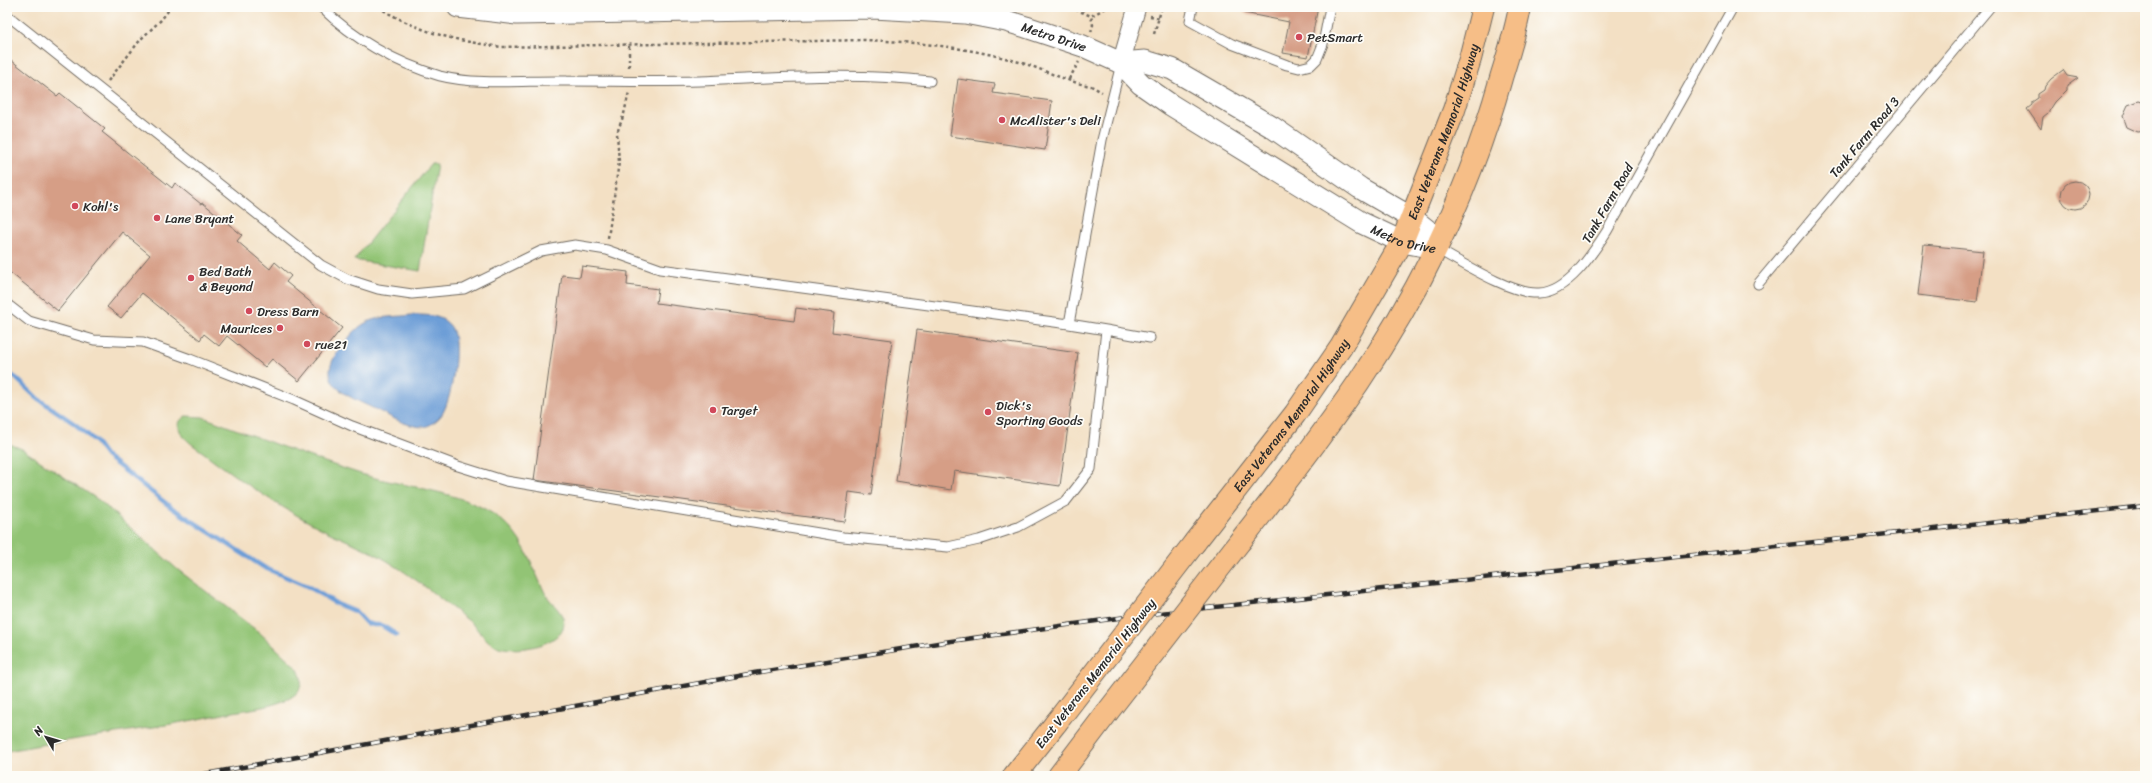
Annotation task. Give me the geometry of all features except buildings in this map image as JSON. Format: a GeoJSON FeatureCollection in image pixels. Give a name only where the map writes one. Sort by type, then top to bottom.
{"type":"FeatureCollection","features":[{"type":"Feature","properties":{"kind":"main road","name":"East Veterans Memorial Highway"},"geometry":{"type":"LineString","coordinates":[[1014,776],[1308,396],[1341,347],[1402,242],[1454,110],[1470,59],[1483,7]]}},
{"type":"Feature","properties":{"kind":"main road"},"geometry":{"type":"LineString","coordinates":[[1059,776],[1294,472],[1358,383],[1399,318],[1456,208],[1489,122],[1520,7]]}},
{"type":"Feature","properties":{"kind":"street","name":"Metro Drive"},"geometry":{"type":"LineString","coordinates":[[458,7],[517,14],[873,8],[965,13],[1006,21],[1083,46],[1121,63],[1141,84],[1171,105],[1362,223],[1402,242],[1435,248]]}},
{"type":"Feature","properties":{"kind":"street"},"geometry":{"type":"LineString","coordinates":[[1121,63],[1137,7]]}},
{"type":"Feature","properties":{"kind":"street","name":"Metro Drive"},"geometry":{"type":"LineString","coordinates":[[1121,63],[1145,61],[1172,70],[1272,127],[1360,188],[1412,218],[1427,230],[1435,248]]}},
{"type":"Feature","properties":{"kind":"lane"},"geometry":{"type":"LineString","coordinates":[[321,7],[341,26],[371,46],[404,63],[442,76],[486,81],[699,81],[819,76],[879,77],[930,81]]}},
{"type":"Feature","properties":{"kind":"lane"},"geometry":{"type":"LineString","coordinates":[[1193,7],[1190,21],[1232,44],[1287,65],[1300,68],[1311,65],[1317,59],[1323,44],[1330,7]]}},
{"type":"Feature","properties":{"kind":"lane","name":"Tank Farm Road"},"geometry":{"type":"LineString","coordinates":[[1435,248],[1493,279],[1520,291],[1539,294],[1556,288],[1571,277],[1591,256],[1607,231],[1733,7]]}},
{"type":"Feature","properties":{"kind":"lane","name":"Tank Farm Road 3"},"geometry":{"type":"LineString","coordinates":[[1758,284],[1990,7]]}},
{"type":"Feature","properties":{"kind":"lane"},"geometry":{"type":"LineString","coordinates":[[7,15],[321,265],[347,279],[378,289],[412,294],[464,289],[542,251],[575,245],[607,250],[660,269],[1069,324],[1150,338]]}},
{"type":"Feature","properties":{"kind":"lane"},"geometry":{"type":"LineString","coordinates":[[1069,324],[1102,140],[1121,63]]}},
{"type":"Feature","properties":{"kind":"lane"},"geometry":{"type":"LineString","coordinates":[[7,304],[29,321],[94,340],[143,342],[183,356],[294,400],[352,426],[458,466],[506,481],[844,538],[948,547],[979,540],[1018,527],[1066,501],[1091,469],[1106,330]]}},
{"type":"Feature","properties":{"kind":"path"},"geometry":{"type":"LineString","coordinates":[[101,90],[141,39],[161,20],[171,7]]}},
{"type":"Feature","properties":{"kind":"path"},"geometry":{"type":"LineString","coordinates":[[378,7],[406,23],[461,42],[501,47],[629,46],[865,40],[924,44],[987,54],[1016,61],[1091,86],[1113,97]]}},
{"type":"Feature","properties":{"kind":"path"},"geometry":{"type":"LineString","coordinates":[[1070,7],[1091,16],[1108,7]]}},
{"type":"Feature","properties":{"kind":"path"},"geometry":{"type":"LineString","coordinates":[[1154,34],[1162,7]]}},
{"type":"Feature","properties":{"kind":"path"},"geometry":{"type":"LineString","coordinates":[[607,250],[619,162],[617,133],[624,114],[629,92],[629,46]]}},
{"type":"Feature","properties":{"kind":"green space"},"geometry":{"type":"Polygon","coordinates":[[[431,164],[437,164],[420,271],[354,260],[431,164]]]}},
{"type":"Feature","properties":{"kind":"green space"},"geometry":{"type":"Polygon","coordinates":[[[186,416],[203,417],[364,475],[440,492],[459,498],[477,505],[493,514],[507,525],[520,541],[545,593],[561,614],[564,623],[559,635],[552,640],[533,647],[513,649],[503,648],[492,644],[466,619],[397,567],[373,553],[312,524],[264,496],[194,446],[184,437],[179,428],[180,422],[186,416]]]}},
{"type":"Feature","properties":{"kind":"green space"},"geometry":{"type":"Polygon","coordinates":[[[7,443],[22,449],[100,501],[177,569],[260,633],[297,668],[301,676],[301,684],[298,692],[290,698],[276,704],[173,724],[7,751],[7,443]]]}},
{"type":"Feature","properties":{"kind":"water"},"geometry":{"type":"Polygon","coordinates":[[[411,315],[438,317],[451,327],[454,334],[454,372],[448,399],[440,417],[435,422],[425,427],[418,427],[400,422],[354,399],[336,387],[331,379],[330,370],[333,359],[355,331],[372,320],[411,315]]]}},
{"type":"Feature","properties":{"kind":"waterway"},"geometry":{"type":"LineString","coordinates":[[7,372],[16,378],[37,398],[75,424],[95,441],[106,456],[172,508],[265,568],[307,586],[337,604],[356,612],[366,623],[381,625],[397,635]]}},
{"type":"Feature","properties":{"kind":"railway"},"geometry":{"type":"LineString","coordinates":[[194,776],[754,673],[944,642],[1133,616],[2145,506]]}},
{"type":"Feature","properties":{"kind":"place","name":"PetSmart"},"geometry":{"type":"Point","coordinates":[1299,37]}},
{"type":"Feature","properties":{"kind":"place","name":"McAlister's Deli"},"geometry":{"type":"Point","coordinates":[1002,120]}},
{"type":"Feature","properties":{"kind":"place","name":"Kohl's"},"geometry":{"type":"Point","coordinates":[75,206]}},
{"type":"Feature","properties":{"kind":"place","name":"Lane Bryant"},"geometry":{"type":"Point","coordinates":[157,218]}},
{"type":"Feature","properties":{"kind":"place","name":"Bed Bath & Beyond"},"geometry":{"type":"Point","coordinates":[191,278]}},
{"type":"Feature","properties":{"kind":"place","name":"Dress Barn"},"geometry":{"type":"Point","coordinates":[249,311]}},
{"type":"Feature","properties":{"kind":"place","name":"Maurices"},"geometry":{"type":"Point","coordinates":[280,328]}},
{"type":"Feature","properties":{"kind":"place","name":"rue21"},"geometry":{"type":"Point","coordinates":[307,344]}},
{"type":"Feature","properties":{"kind":"place","name":"Target"},"geometry":{"type":"Point","coordinates":[713,410]}},
{"type":"Feature","properties":{"kind":"place","name":"Dick's Sporting Goods"},"geometry":{"type":"Point","coordinates":[988,412]}}]}
